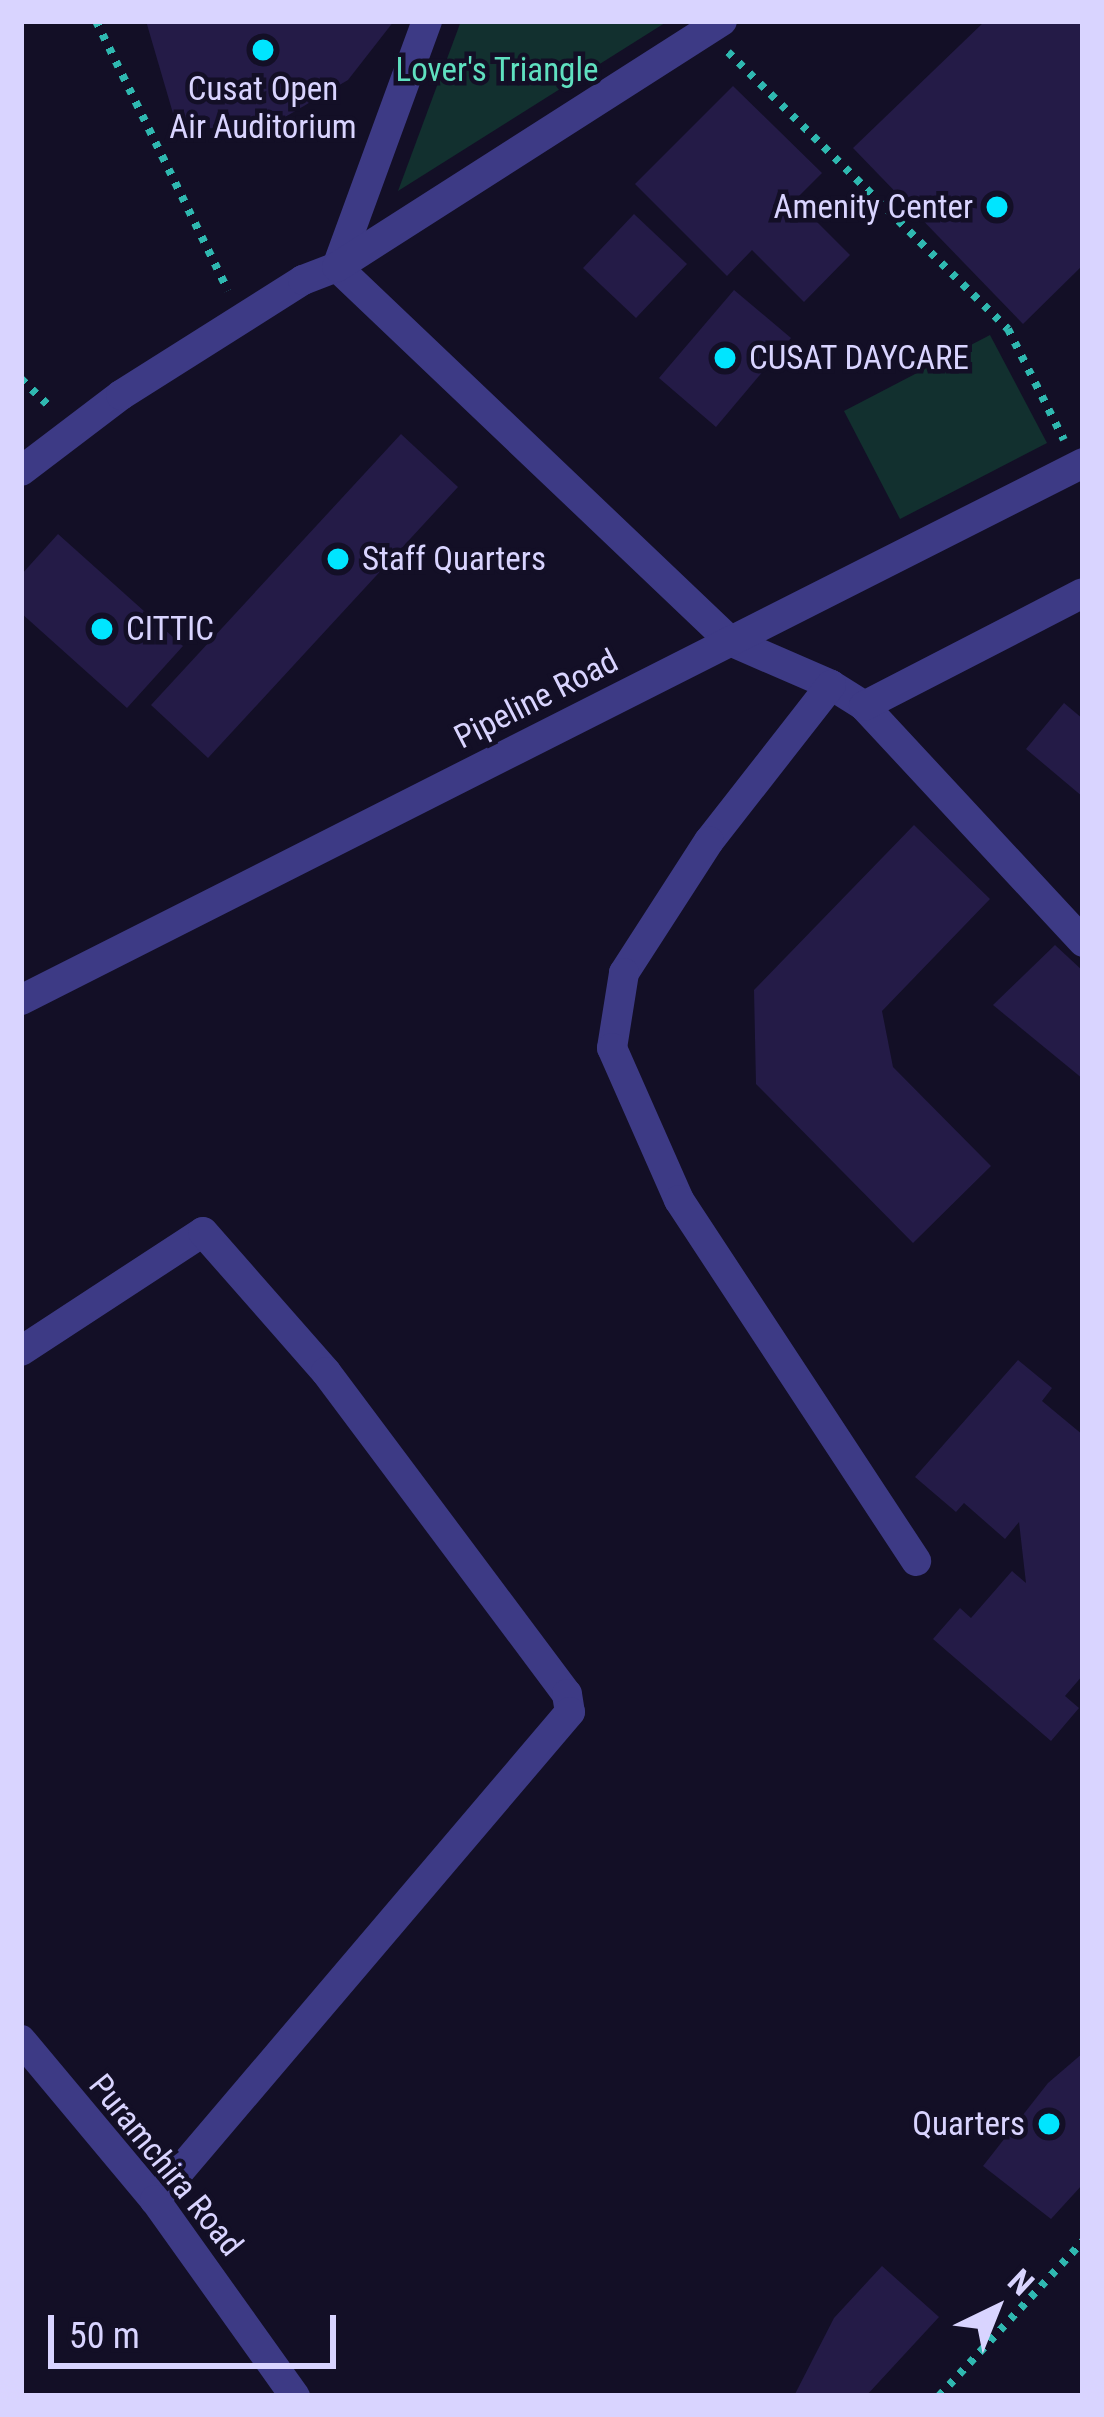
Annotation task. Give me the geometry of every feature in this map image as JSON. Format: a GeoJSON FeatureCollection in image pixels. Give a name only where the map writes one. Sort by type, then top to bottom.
{"type":"FeatureCollection","features":[{"type":"Feature","properties":{"kind":"street"},"geometry":{"type":"LineString","coordinates":[[337,267],[427,21]]}},
{"type":"Feature","properties":{"kind":"street"},"geometry":{"type":"LineString","coordinates":[[21,470],[121,395],[303,280],[337,267],[722,21]]}},
{"type":"Feature","properties":{"kind":"street"},"geometry":{"type":"LineString","coordinates":[[337,267],[730,641],[831,685],[864,706],[1083,941]]}},
{"type":"Feature","properties":{"kind":"street","name":"Pipeline Road"},"geometry":{"type":"LineString","coordinates":[[21,1000],[1080,464]]}},
{"type":"Feature","properties":{"kind":"street"},"geometry":{"type":"LineString","coordinates":[[864,706],[1083,593]]}},
{"type":"Feature","properties":{"kind":"street"},"geometry":{"type":"LineString","coordinates":[[831,685],[709,841],[624,973],[612,1048],[680,1200],[916,1561]]}},
{"type":"Feature","properties":{"kind":"street"},"geometry":{"type":"LineString","coordinates":[[21,1352],[203,1232],[326,1372],[568,1694],[570,1712],[155,2200]]}},
{"type":"Feature","properties":{"kind":"street","name":"Puramchira Road"},"geometry":{"type":"LineString","coordinates":[[21,2040],[155,2200],[295,2396]]}},
{"type":"Feature","properties":{"kind":"path"},"geometry":{"type":"LineString","coordinates":[[96,21],[150,140],[243,318]]}},
{"type":"Feature","properties":{"kind":"path"},"geometry":{"type":"LineString","coordinates":[[722,21],[729,57],[1008,329],[1080,464]]}},
{"type":"Feature","properties":{"kind":"path"},"geometry":{"type":"LineString","coordinates":[[939,2396],[1083,2241]]}},
{"type":"Feature","properties":{"kind":"green space","name":"Lover's Triangle"},"geometry":{"type":"Polygon","coordinates":[[[461,21],[668,21],[398,191],[461,21]]]}},
{"type":"Feature","properties":{"kind":"green space"},"geometry":{"type":"Polygon","coordinates":[[[990,335],[1047,443],[900,519],[844,411],[990,335]]]}},
{"type":"Feature","properties":{"kind":"building","name":"Cusat Open Air Auditorium"},"geometry":{"type":"Polygon","coordinates":[[[146,21],[394,21],[348,80],[263,130],[177,127],[146,21]]]}},
{"type":"Feature","properties":{"kind":"building","name":"Amenity Center"},"geometry":{"type":"Polygon","coordinates":[[[985,21],[1083,21],[1083,265],[1023,324],[853,148],[985,21]]]}},
{"type":"Feature","properties":{"kind":"building"},"geometry":{"type":"Polygon","coordinates":[[[733,86],[822,173],[795,200],[850,255],[804,302],[752,250],[727,276],[635,184],[733,86]]]}},
{"type":"Feature","properties":{"kind":"building"},"geometry":{"type":"Polygon","coordinates":[[[634,214],[687,264],[636,318],[583,268],[634,214]]]}},
{"type":"Feature","properties":{"kind":"building","name":"CUSAT DAYCARE"},"geometry":{"type":"Polygon","coordinates":[[[734,290],[791,338],[716,427],[659,378],[734,290]]]}},
{"type":"Feature","properties":{"kind":"building","name":"Staff Quarters"},"geometry":{"type":"Polygon","coordinates":[[[401,434],[458,487],[208,758],[151,705],[401,434]]]}},
{"type":"Feature","properties":{"kind":"building","name":"CITTIC"},"geometry":{"type":"Polygon","coordinates":[[[58,534],[183,646],[127,708],[21,613],[21,575],[58,534]]]}},
{"type":"Feature","properties":{"kind":"building"},"geometry":{"type":"Polygon","coordinates":[[[1064,703],[1083,719],[1083,797],[1026,749],[1064,703]]]}},
{"type":"Feature","properties":{"kind":"building"},"geometry":{"type":"Polygon","coordinates":[[[914,825],[990,899],[882,1011],[893,1067],[991,1166],[913,1243],[756,1084],[754,990],[914,825]]]}},
{"type":"Feature","properties":{"kind":"building"},"geometry":{"type":"Polygon","coordinates":[[[1055,945],[1083,971],[1083,1079],[993,1005],[1055,945]]]}},
{"type":"Feature","properties":{"kind":"building"},"geometry":{"type":"Polygon","coordinates":[[[1018,1360],[1052,1388],[1042,1401],[1083,1435],[1083,1675],[1065,1696],[1079,1708],[1051,1741],[933,1639],[960,1608],[971,1618],[1012,1571],[1026,1583],[1019,1522],[1005,1539],[964,1503],[956,1512],[915,1477],[1018,1360]]]}},
{"type":"Feature","properties":{"kind":"building","name":"Quarters"},"geometry":{"type":"Polygon","coordinates":[[[1083,2053],[1083,2184],[1051,2219],[983,2166],[1048,2083],[1083,2053]]]}},
{"type":"Feature","properties":{"kind":"building"},"geometry":{"type":"Polygon","coordinates":[[[882,2266],[939,2317],[866,2396],[794,2396],[834,2318],[882,2266]]]}},
{"type":"Feature","properties":{"kind":"place","name":"Cusat Open Air Auditorium"},"geometry":{"type":"Point","coordinates":[263,50]}},
{"type":"Feature","properties":{"kind":"place","name":"Amenity Center"},"geometry":{"type":"Point","coordinates":[997,207]}},
{"type":"Feature","properties":{"kind":"place","name":"CUSAT DAYCARE"},"geometry":{"type":"Point","coordinates":[725,358]}},
{"type":"Feature","properties":{"kind":"place","name":"Staff Quarters"},"geometry":{"type":"Point","coordinates":[338,559]}},
{"type":"Feature","properties":{"kind":"place","name":"CITTIC"},"geometry":{"type":"Point","coordinates":[102,629]}},
{"type":"Feature","properties":{"kind":"place","name":"Quarters"},"geometry":{"type":"Point","coordinates":[1049,2124]}}]}
